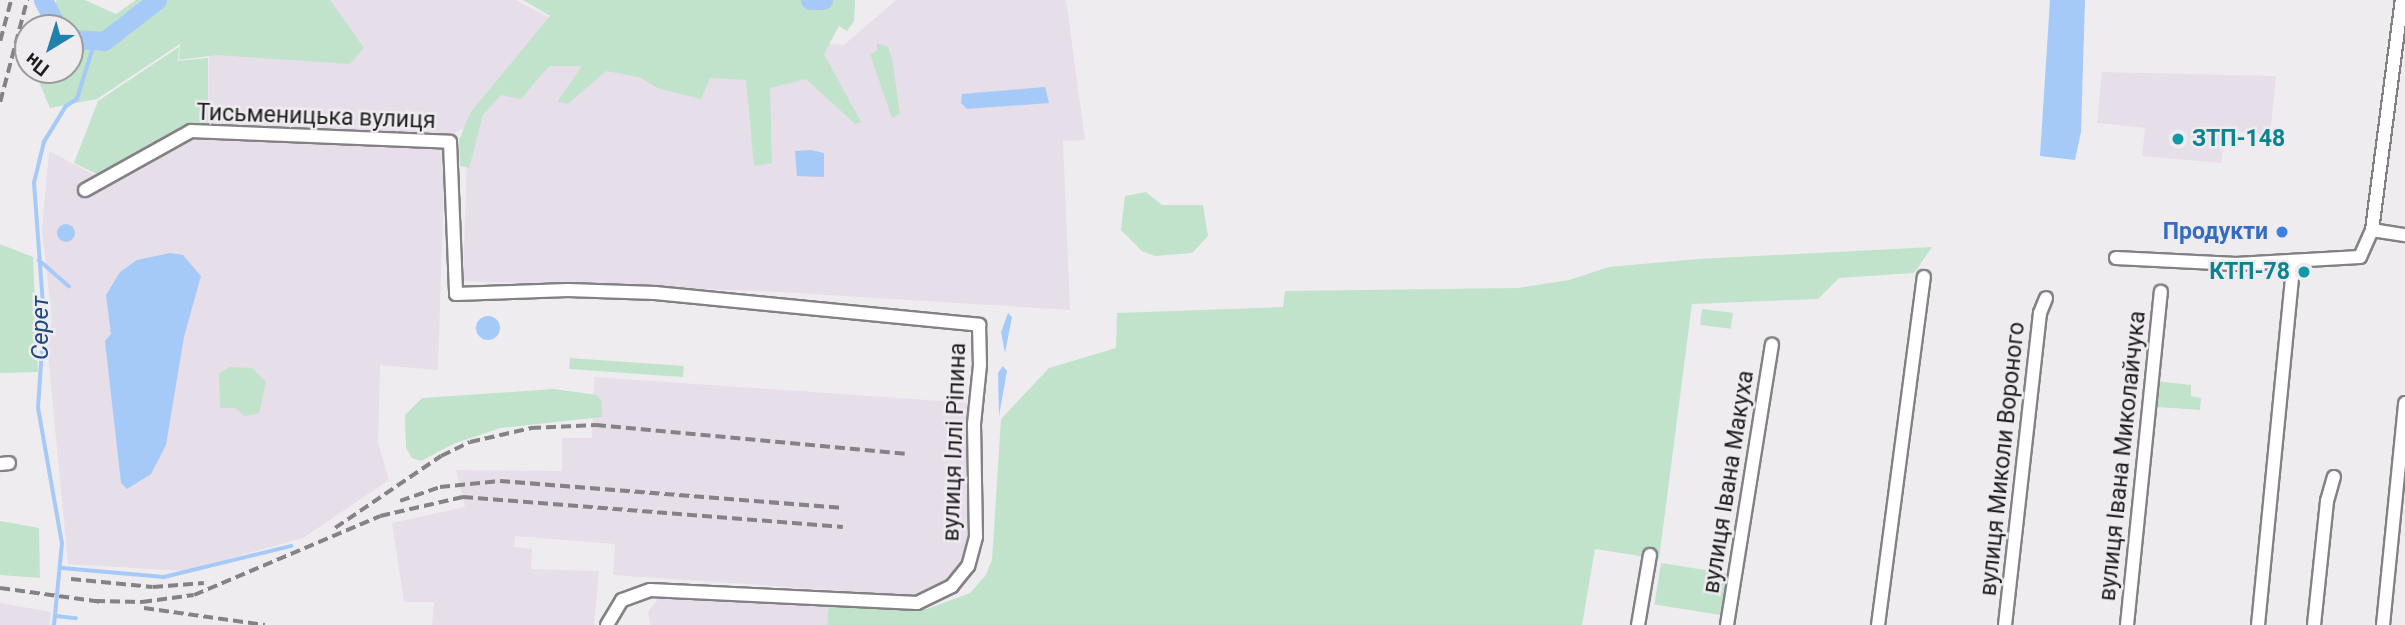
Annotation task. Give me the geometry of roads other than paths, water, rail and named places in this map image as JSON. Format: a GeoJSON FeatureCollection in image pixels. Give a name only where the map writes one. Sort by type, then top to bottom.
{"type":"FeatureCollection","features":[{"type":"Feature","properties":{"kind":"street"},"geometry":{"type":"LineString","coordinates":[[2116,258],[2165,263],[2360,257],[2372,230],[2402,0]]}},
{"type":"Feature","properties":{"kind":"street","name":"Тисьменицька вулиця"},"geometry":{"type":"LineString","coordinates":[[85,190],[191,131],[450,142],[456,294]]}},
{"type":"Feature","properties":{"kind":"street"},"geometry":{"type":"LineString","coordinates":[[2372,230],[2405,235]]}},
{"type":"Feature","properties":{"kind":"street"},"geometry":{"type":"LineString","coordinates":[[2258,625],[2294,261]]}},
{"type":"Feature","properties":{"kind":"street"},"geometry":{"type":"LineString","coordinates":[[1878,625],[1924,277]]}},
{"type":"Feature","properties":{"kind":"street","name":"вулиця Іллі Ріпина"},"geometry":{"type":"LineString","coordinates":[[456,294],[568,290],[655,293],[979,326],[981,365],[974,424],[976,537],[968,566],[952,586],[917,603],[638,591],[613,610],[607,625]]}},
{"type":"Feature","properties":{"kind":"street","name":"вулиця Івана Миколайчука"},"geometry":{"type":"LineString","coordinates":[[2127,625],[2161,292]]}},
{"type":"Feature","properties":{"kind":"street","name":"вулиця Миколи Вороного"},"geometry":{"type":"LineString","coordinates":[[2005,625],[2040,313],[2046,298]]}},
{"type":"Feature","properties":{"kind":"street","name":"вулиця Івана Макуха"},"geometry":{"type":"LineString","coordinates":[[1727,625],[1772,345]]}},
{"type":"Feature","properties":{"kind":"street"},"geometry":{"type":"LineString","coordinates":[[2383,625],[2405,403]]}},
{"type":"Feature","properties":{"kind":"street"},"geometry":{"type":"LineString","coordinates":[[2314,625],[2327,501],[2334,477]]}},
{"type":"Feature","properties":{"kind":"street"},"geometry":{"type":"LineString","coordinates":[[1638,625],[1650,555]]}},
{"type":"Feature","properties":{"kind":"water"},"geometry":{"type":"Polygon","coordinates":[[[2050,0],[2085,0],[2081,132],[2075,160],[2040,156],[2050,0]]]}},
{"type":"Feature","properties":{"kind":"water"},"geometry":{"type":"Polygon","coordinates":[[[1045,87],[1049,103],[967,109],[961,103],[962,94],[1045,87]]]}},
{"type":"Feature","properties":{"kind":"water"},"geometry":{"type":"Polygon","coordinates":[[[795,151],[824,153],[824,177],[797,176],[795,151]]]}},
{"type":"Feature","properties":{"kind":"water"},"geometry":{"type":"Polygon","coordinates":[[[66,224],[72,227],[75,233],[72,239],[66,242],[60,239],[57,233],[60,227],[66,224]]]}},
{"type":"Feature","properties":{"kind":"water"},"geometry":{"type":"Polygon","coordinates":[[[170,253],[183,255],[201,276],[184,337],[166,445],[151,474],[127,489],[121,483],[105,341],[111,334],[106,295],[120,272],[137,260],[170,253]]]}},
{"type":"Feature","properties":{"kind":"water"},"geometry":{"type":"Polygon","coordinates":[[[1008,313],[1012,317],[1005,353],[1001,332],[1008,313]]]}},
{"type":"Feature","properties":{"kind":"water"},"geometry":{"type":"Polygon","coordinates":[[[488,316],[499,323],[500,328],[493,339],[488,340],[477,333],[476,328],[483,317],[488,316]]]}},
{"type":"Feature","properties":{"kind":"water"},"geometry":{"type":"Polygon","coordinates":[[[1003,366],[1007,371],[999,416],[998,373],[1003,366]]]}},
{"type":"Feature","properties":{"kind":"waterway"},"geometry":{"type":"LineString","coordinates":[[43,0],[50,14]]}},
{"type":"Feature","properties":{"kind":"waterway"},"geometry":{"type":"LineString","coordinates":[[84,40],[104,41],[157,0]]}},
{"type":"Feature","properties":{"kind":"waterway"},"geometry":{"type":"LineString","coordinates":[[810,0],[823,0]]}},
{"type":"Feature","properties":{"kind":"waterway","name":"Серет"},"geometry":{"type":"LineString","coordinates":[[54,625],[62,544],[38,408],[44,319],[34,183],[44,142],[66,106],[77,99],[94,44]]}},
{"type":"Feature","properties":{"kind":"waterway"},"geometry":{"type":"LineString","coordinates":[[39,260],[69,286]]}},
{"type":"Feature","properties":{"kind":"waterway"},"geometry":{"type":"LineString","coordinates":[[62,568],[164,577],[291,546]]}},
{"type":"Feature","properties":{"kind":"waterway"},"geometry":{"type":"LineString","coordinates":[[56,616],[76,618]]}},
{"type":"Feature","properties":{"kind":"railway"},"geometry":{"type":"LineString","coordinates":[[0,41],[11,0]]}},
{"type":"Feature","properties":{"kind":"railway"},"geometry":{"type":"LineString","coordinates":[[0,102],[27,0]]}},
{"type":"Feature","properties":{"kind":"railway"},"geometry":{"type":"LineString","coordinates":[[335,528],[441,456],[470,442],[531,428],[596,425],[908,454]]}},
{"type":"Feature","properties":{"kind":"railway"},"geometry":{"type":"LineString","coordinates":[[400,501],[440,487],[500,481],[844,508]]}},
{"type":"Feature","properties":{"kind":"railway"},"geometry":{"type":"LineString","coordinates":[[95,601],[142,602],[194,595],[380,516],[463,497],[843,527]]}},
{"type":"Feature","properties":{"kind":"railway"},"geometry":{"type":"LineString","coordinates":[[71,579],[153,587],[204,583]]}},
{"type":"Feature","properties":{"kind":"railway"},"geometry":{"type":"LineString","coordinates":[[0,588],[102,602]]}},
{"type":"Feature","properties":{"kind":"railway"},"geometry":{"type":"LineString","coordinates":[[144,608],[265,625]]}},
{"type":"Feature","properties":{"kind":"place","name":"ЗТП-148"},"geometry":{"type":"Point","coordinates":[2178,139]}},
{"type":"Feature","properties":{"kind":"place","name":"Продукти"},"geometry":{"type":"Point","coordinates":[2282,232]}},
{"type":"Feature","properties":{"kind":"place","name":"КТП-78"},"geometry":{"type":"Point","coordinates":[2304,272]}}]}
